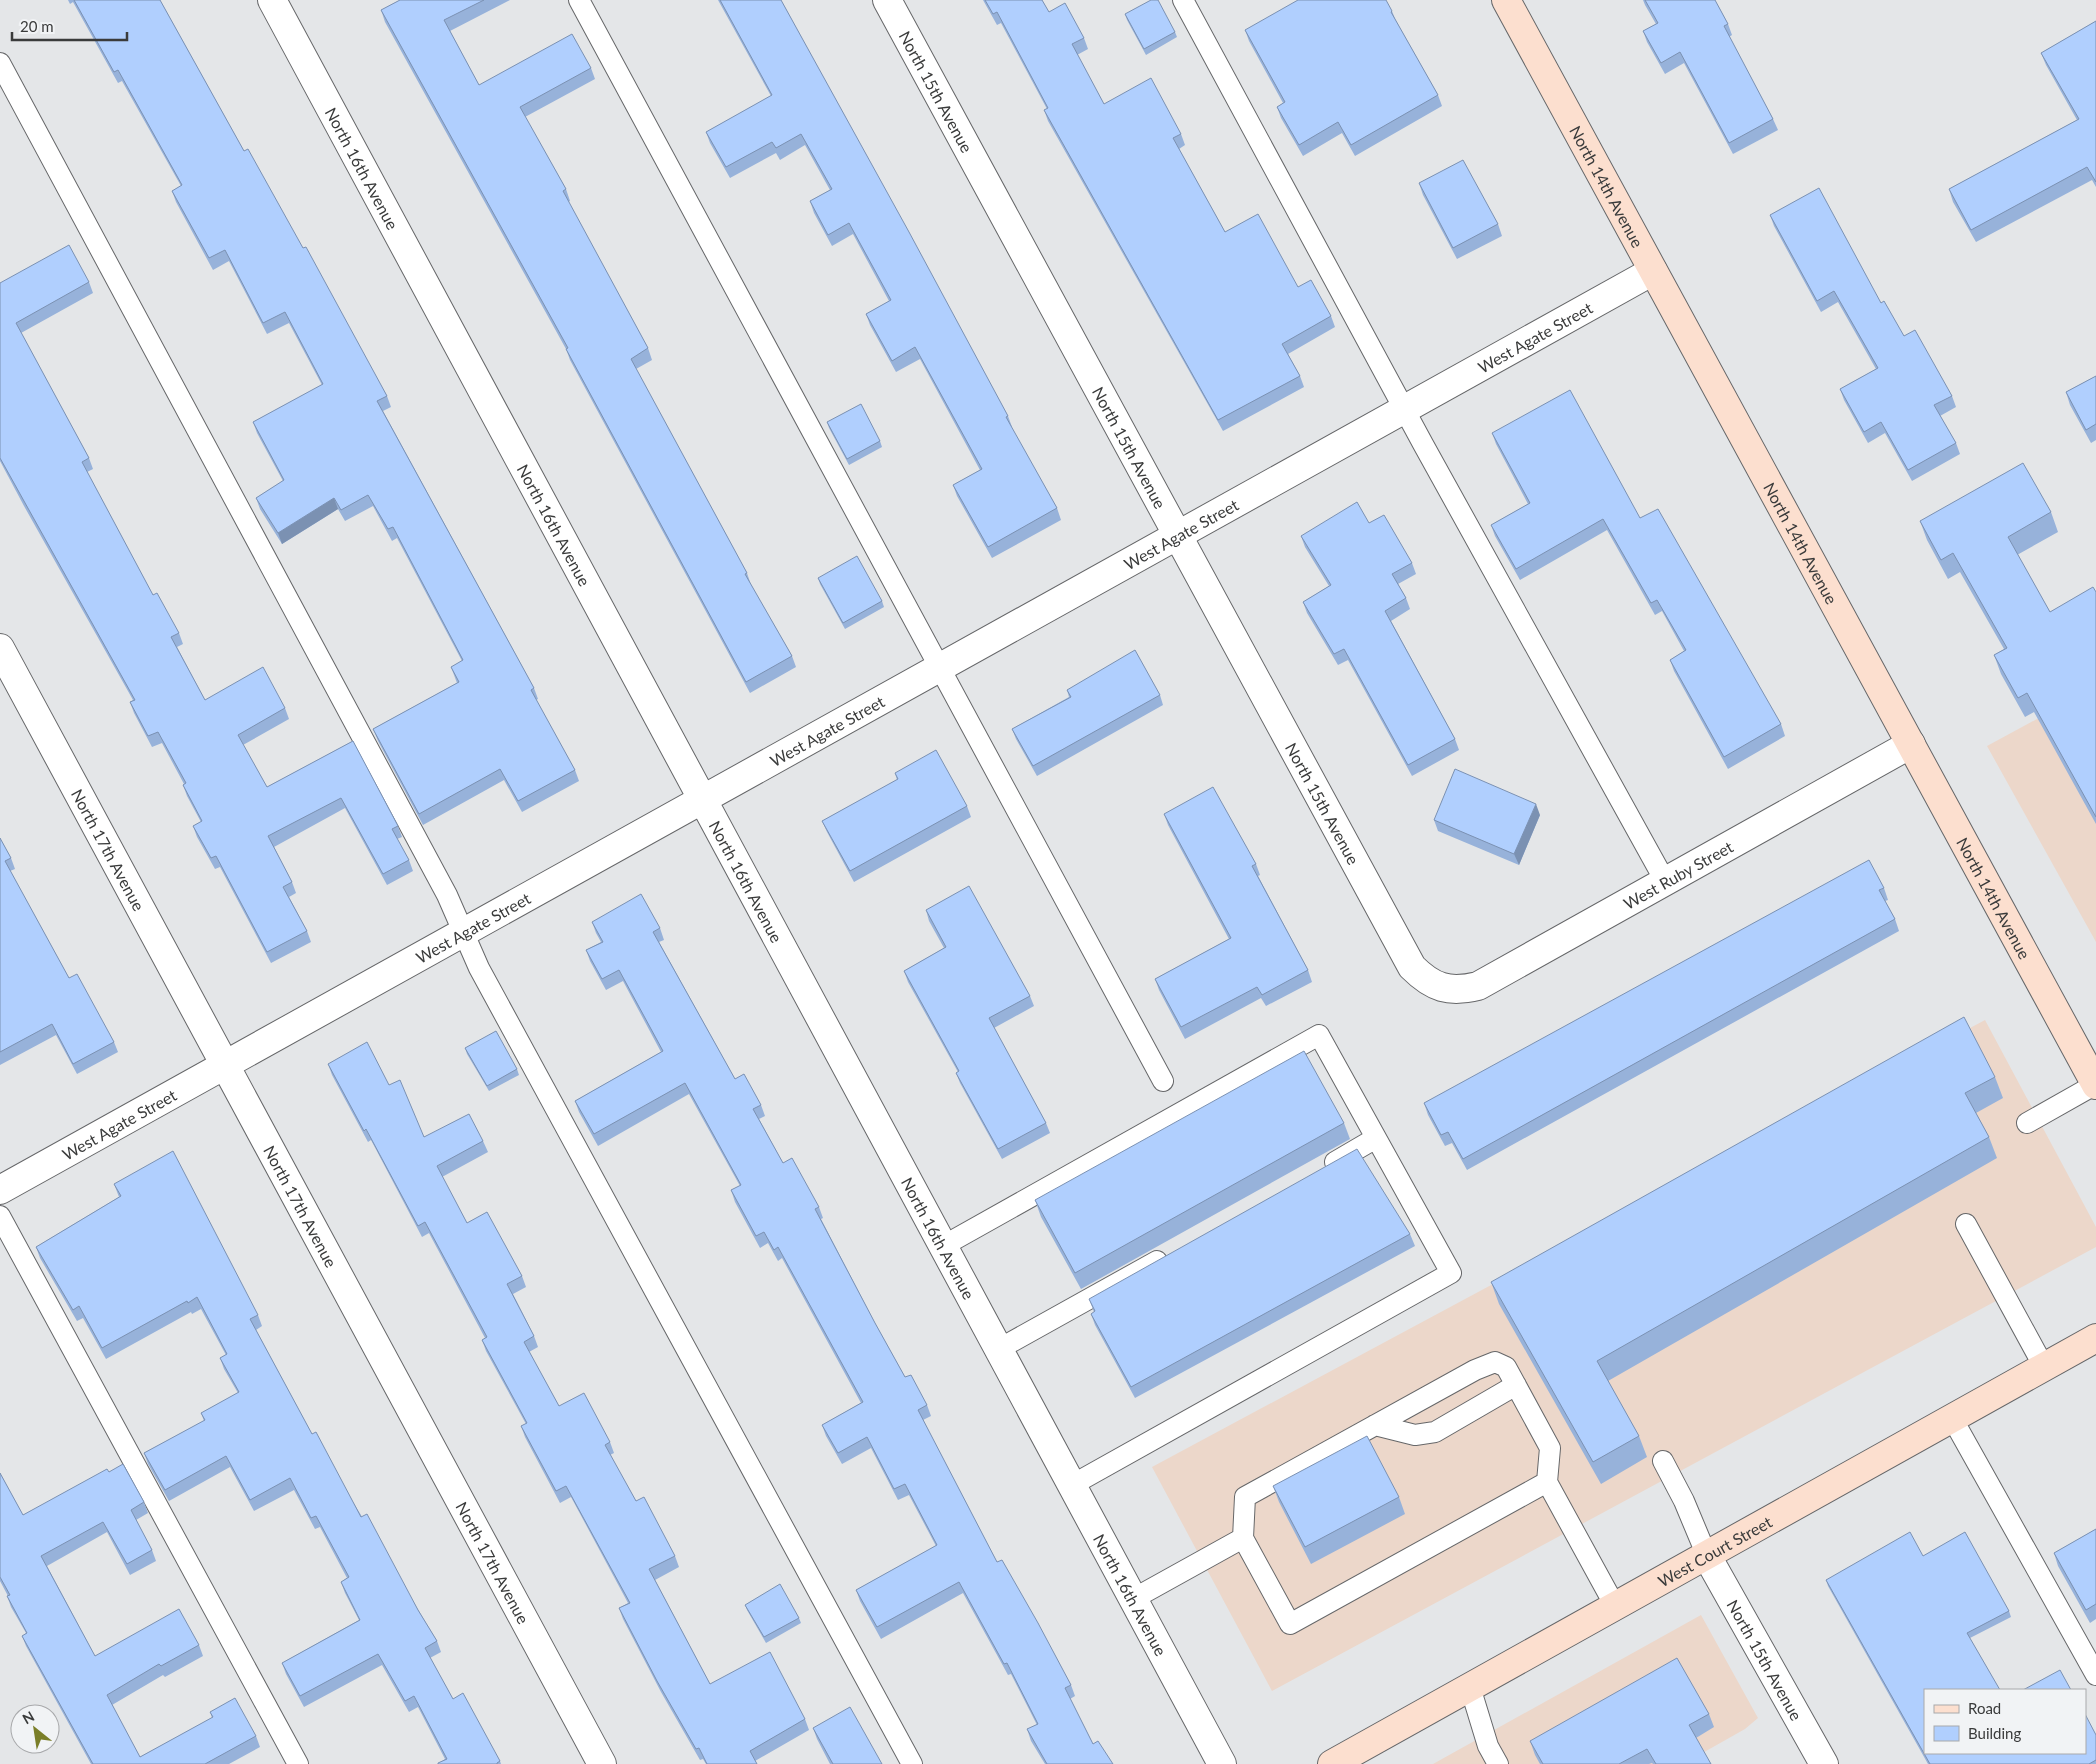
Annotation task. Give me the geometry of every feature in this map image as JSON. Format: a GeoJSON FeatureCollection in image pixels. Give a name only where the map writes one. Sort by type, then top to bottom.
{"type":"FeatureCollection","features":[{"type":"Feature","properties":{"kind":"street","name":"North 16th Avenue"},"geometry":{"type":"LineString","coordinates":[[272,0],[1222,1764]]}},
{"type":"Feature","properties":{"kind":"street","name":"North 15th Avenue"},"geometry":{"type":"LineString","coordinates":[[887,0],[1412,967],[1425,980],[1441,988]]}},
{"type":"Feature","properties":{"kind":"street","name":"North 14th Avenue"},"geometry":{"type":"LineString","coordinates":[[1506,0],[2096,1084]]}},
{"type":"Feature","properties":{"kind":"street","name":"West Agate Street"},"geometry":{"type":"LineString","coordinates":[[0,1190],[1654,271]]}},
{"type":"Feature","properties":{"kind":"street","name":"North 17th Avenue"},"geometry":{"type":"LineString","coordinates":[[0,648],[602,1764]]}},
{"type":"Feature","properties":{"kind":"street","name":"West Ruby Street"},"geometry":{"type":"LineString","coordinates":[[1441,988],[1459,991],[1478,986],[1911,744]]}},
{"type":"Feature","properties":{"kind":"street","name":"West Court Street"},"geometry":{"type":"LineString","coordinates":[[1332,1764],[2096,1338]]}},
{"type":"Feature","properties":{"kind":"street","name":"North 15th Avenue"},"geometry":{"type":"LineString","coordinates":[[1707,1556],[1824,1764]]}},
{"type":"Feature","properties":{"kind":"lane"},"geometry":{"type":"LineString","coordinates":[[579,0],[938,668],[1163,1081]]}},
{"type":"Feature","properties":{"kind":"lane"},"geometry":{"type":"LineString","coordinates":[[1183,0],[1665,882]]}},
{"type":"Feature","properties":{"kind":"lane"},"geometry":{"type":"LineString","coordinates":[[0,63],[442,887],[479,968],[912,1764]]}},
{"type":"Feature","properties":{"kind":"lane"},"geometry":{"type":"LineString","coordinates":[[943,1246],[1318,1035],[1451,1273],[1072,1485]]}},
{"type":"Feature","properties":{"kind":"lane"},"geometry":{"type":"LineString","coordinates":[[2027,1123],[2096,1084]]}},
{"type":"Feature","properties":{"kind":"lane"},"geometry":{"type":"LineString","coordinates":[[1316,1172],[1376,1138]]}},
{"type":"Feature","properties":{"kind":"lane"},"geometry":{"type":"LineString","coordinates":[[0,1216],[298,1764]]}},
{"type":"Feature","properties":{"kind":"lane"},"geometry":{"type":"LineString","coordinates":[[1966,1224],[2044,1367]]}},
{"type":"Feature","properties":{"kind":"lane"},"geometry":{"type":"LineString","coordinates":[[999,1350],[1171,1253]]}},
{"type":"Feature","properties":{"kind":"lane"},"geometry":{"type":"LineString","coordinates":[[1547,1482],[1290,1624],[1243,1538],[1245,1497],[1476,1370],[1495,1362],[1506,1367],[1550,1448],[1547,1482],[1616,1606]]}},
{"type":"Feature","properties":{"kind":"lane"},"geometry":{"type":"LineString","coordinates":[[1375,1425],[1415,1435],[1435,1432],[1516,1385]]}},
{"type":"Feature","properties":{"kind":"lane"},"geometry":{"type":"LineString","coordinates":[[1952,1418],[2096,1675]]}},
{"type":"Feature","properties":{"kind":"lane"},"geometry":{"type":"LineString","coordinates":[[1663,1461],[1684,1501],[1707,1556]]}},
{"type":"Feature","properties":{"kind":"lane"},"geometry":{"type":"LineString","coordinates":[[1134,1599],[1243,1538]]}},
{"type":"Feature","properties":{"kind":"lane"},"geometry":{"type":"LineString","coordinates":[[1470,1687],[1488,1746],[1498,1764]]}},
{"type":"Feature","properties":{"kind":"shaded area"},"geometry":{"type":"Polygon","coordinates":[[[2096,687],[2096,942],[1987,746],[2096,687]]]}},
{"type":"Feature","properties":{"kind":"shaded area"},"geometry":{"type":"Polygon","coordinates":[[[1985,1020],[2096,1227],[2096,1247],[1272,1691],[1152,1467],[1985,1020]]]}},
{"type":"Feature","properties":{"kind":"shaded area"},"geometry":{"type":"Polygon","coordinates":[[[1701,1615],[1758,1718],[1745,1729],[1683,1764],[1433,1764],[1701,1615]]]}},
{"type":"Feature","properties":{"kind":"building"},"geometry":{"type":"Polygon","coordinates":[[[74,0],[160,0],[244,151],[248,149],[303,248],[306,247],[387,396],[377,401],[534,688],[531,690],[575,770],[518,801],[500,769],[419,814],[373,729],[459,682],[451,667],[463,660],[393,527],[388,529],[368,495],[341,510],[334,498],[278,533],[256,498],[284,480],[253,422],[323,384],[285,312],[263,323],[225,250],[209,258],[172,191],[182,185],[118,70],[114,72],[74,0]]]}},
{"type":"Feature","properties":{"kind":"building"},"geometry":{"type":"Polygon","coordinates":[[[400,0],[484,0],[444,20],[479,85],[572,34],[591,68],[520,107],[566,189],[563,191],[648,348],[631,359],[747,573],[745,574],[792,656],[746,682],[566,349],[568,348],[381,10],[400,0]]]}},
{"type":"Feature","properties":{"kind":"building"},"geometry":{"type":"Polygon","coordinates":[[[720,0],[781,0],[909,232],[1008,416],[1006,417],[1057,508],[988,547],[953,485],[982,469],[915,347],[892,361],[866,314],[891,300],[849,223],[828,235],[810,201],[832,189],[801,134],[776,148],[772,142],[726,167],[706,132],[772,95],[720,0]]]}},
{"type":"Feature","properties":{"kind":"building"},"geometry":{"type":"Polygon","coordinates":[[[985,0],[1042,0],[1049,12],[1065,3],[1084,38],[1072,44],[1104,104],[1151,78],[1181,134],[1173,138],[1225,232],[1258,214],[1298,287],[1311,280],[1331,316],[1282,344],[1300,376],[1218,420],[1044,110],[1048,108],[997,12],[993,14],[985,0]]]}},
{"type":"Feature","properties":{"kind":"building"},"geometry":{"type":"Polygon","coordinates":[[[1151,0],[1158,0],[1175,32],[1144,49],[1125,14],[1151,0]]]}},
{"type":"Feature","properties":{"kind":"building"},"geometry":{"type":"Polygon","coordinates":[[[1298,0],[1386,0],[1438,95],[1351,145],[1338,122],[1299,145],[1277,107],[1285,102],[1245,30],[1298,0]]]}},
{"type":"Feature","properties":{"kind":"building"},"geometry":{"type":"Polygon","coordinates":[[[1645,0],[1715,0],[1728,24],[1724,26],[1773,119],[1729,143],[1680,52],[1661,63],[1643,31],[1658,23],[1645,0]]]}},
{"type":"Feature","properties":{"kind":"building"},"geometry":{"type":"Polygon","coordinates":[[[2096,21],[2096,182],[2087,167],[1971,230],[1949,189],[2079,119],[2041,53],[2096,21]]]}},
{"type":"Feature","properties":{"kind":"building"},"geometry":{"type":"Polygon","coordinates":[[[1463,160],[1498,224],[1453,248],[1419,183],[1463,160]]]}},
{"type":"Feature","properties":{"kind":"building"},"geometry":{"type":"Polygon","coordinates":[[[1819,188],[1881,303],[1884,301],[1904,336],[1915,330],[1952,396],[1934,405],[1956,443],[1908,470],[1881,422],[1864,432],[1840,389],[1878,368],[1834,291],[1817,301],[1770,215],[1819,188]]]}},
{"type":"Feature","properties":{"kind":"building"},"geometry":{"type":"Polygon","coordinates":[[[69,245],[89,282],[16,323],[89,458],[82,462],[153,595],[157,593],[179,633],[171,637],[205,700],[263,667],[285,708],[238,735],[267,787],[353,741],[398,826],[392,829],[409,860],[383,874],[341,798],[268,836],[292,882],[283,887],[307,931],[267,952],[216,856],[211,858],[193,826],[202,821],[183,785],[186,783],[158,732],[148,736],[130,702],[135,700],[0,458],[0,283],[69,245]]]}},
{"type":"Feature","properties":{"kind":"building"},"geometry":{"type":"Polygon","coordinates":[[[2096,376],[2096,424],[2086,430],[2066,392],[2096,376]]]}},
{"type":"Feature","properties":{"kind":"building"},"geometry":{"type":"Polygon","coordinates":[[[1570,390],[1640,518],[1658,509],[1781,724],[1724,757],[1670,660],[1686,650],[1657,600],[1651,603],[1603,519],[1516,569],[1491,525],[1530,503],[1492,433],[1570,390]]]}},
{"type":"Feature","properties":{"kind":"building"},"geometry":{"type":"Polygon","coordinates":[[[861,404],[880,441],[847,459],[827,422],[861,404]]]}},
{"type":"Feature","properties":{"kind":"building"},"geometry":{"type":"Polygon","coordinates":[[[2023,463],[2051,512],[2008,537],[2050,612],[2093,587],[2096,592],[2096,817],[2027,693],[2018,698],[1994,655],[2007,648],[1953,553],[1941,560],[1920,521],[2023,463]]]}},
{"type":"Feature","properties":{"kind":"building"},"geometry":{"type":"Polygon","coordinates":[[[1357,502],[1369,523],[1384,515],[1412,563],[1392,574],[1406,598],[1385,611],[1455,739],[1408,765],[1344,649],[1334,654],[1303,602],[1331,585],[1301,536],[1357,502]]]}},
{"type":"Feature","properties":{"kind":"building"},"geometry":{"type":"Polygon","coordinates":[[[857,556],[882,601],[843,623],[818,578],[857,556]]]}},
{"type":"Feature","properties":{"kind":"building"},"geometry":{"type":"Polygon","coordinates":[[[1135,650],[1160,695],[1033,766],[1012,729],[1071,697],[1067,690],[1135,650]]]}},
{"type":"Feature","properties":{"kind":"building"},"geometry":{"type":"Polygon","coordinates":[[[936,750],[967,806],[850,871],[822,821],[898,779],[895,773],[936,750]]]}},
{"type":"Feature","properties":{"kind":"building"},"geometry":{"type":"Polygon","coordinates":[[[1455,769],[1536,804],[1514,854],[1434,820],[1455,769]]]}},
{"type":"Feature","properties":{"kind":"building"},"geometry":{"type":"Polygon","coordinates":[[[1213,787],[1256,864],[1252,866],[1308,970],[1262,995],[1257,987],[1181,1027],[1155,979],[1231,938],[1164,814],[1213,787]]]}},
{"type":"Feature","properties":{"kind":"building"},"geometry":{"type":"Polygon","coordinates":[[[0,838],[11,858],[5,861],[69,978],[77,974],[114,1042],[73,1064],[52,1024],[0,1052],[0,838]]]}},
{"type":"Feature","properties":{"kind":"building"},"geometry":{"type":"Polygon","coordinates":[[[1869,860],[1884,888],[1879,890],[1895,919],[1463,1159],[1448,1132],[1441,1135],[1424,1103],[1869,860]]]}},
{"type":"Feature","properties":{"kind":"building"},"geometry":{"type":"Polygon","coordinates":[[[969,886],[1030,996],[989,1018],[1046,1123],[998,1149],[956,1073],[959,1071],[904,971],[946,947],[926,910],[969,886]]]}},
{"type":"Feature","properties":{"kind":"building"},"geometry":{"type":"Polygon","coordinates":[[[641,894],[660,928],[653,932],[735,1079],[744,1074],[761,1105],[753,1109],[783,1163],[792,1158],[819,1207],[815,1209],[875,1323],[905,1377],[911,1375],[927,1405],[918,1410],[997,1562],[1002,1560],[1071,1685],[1065,1688],[1093,1744],[1098,1741],[1113,1764],[1047,1764],[1027,1729],[1038,1724],[1007,1663],[1004,1664],[959,1582],[877,1627],[856,1590],[937,1545],[905,1484],[894,1489],[867,1437],[838,1453],[822,1425],[863,1402],[778,1247],[774,1250],[764,1232],[756,1236],[731,1190],[741,1185],[685,1083],[594,1134],[575,1101],[663,1051],[619,970],[602,979],[586,950],[603,942],[592,922],[641,894]]]}},
{"type":"Feature","properties":{"kind":"building"},"geometry":{"type":"Polygon","coordinates":[[[1964,1017],[1995,1077],[1965,1093],[1989,1137],[1597,1361],[1639,1436],[1593,1462],[1491,1282],[1964,1017]]]}},
{"type":"Feature","properties":{"kind":"building"},"geometry":{"type":"Polygon","coordinates":[[[496,1031],[517,1069],[487,1086],[465,1048],[496,1031]]]}},
{"type":"Feature","properties":{"kind":"building"},"geometry":{"type":"Polygon","coordinates":[[[367,1042],[389,1085],[400,1080],[424,1137],[469,1114],[483,1141],[437,1166],[467,1223],[487,1212],[522,1276],[507,1284],[534,1336],[524,1342],[559,1406],[584,1393],[610,1442],[605,1445],[636,1501],[644,1497],[675,1556],[649,1569],[710,1684],[770,1652],[805,1719],[750,1751],[757,1764],[707,1764],[699,1748],[696,1749],[657,1681],[619,1608],[630,1603],[566,1486],[556,1491],[521,1426],[527,1423],[482,1340],[487,1337],[425,1222],[418,1226],[366,1129],[364,1131],[328,1064],[367,1042]]]}},
{"type":"Feature","properties":{"kind":"building"},"geometry":{"type":"Polygon","coordinates":[[[1304,1051],[1344,1123],[1075,1273],[1035,1200],[1304,1051]]]}},
{"type":"Feature","properties":{"kind":"building"},"geometry":{"type":"Polygon","coordinates":[[[1357,1149],[1410,1234],[1131,1387],[1091,1314],[1095,1311],[1089,1299],[1357,1149]]]}},
{"type":"Feature","properties":{"kind":"building"},"geometry":{"type":"Polygon","coordinates":[[[173,1151],[258,1315],[250,1319],[312,1434],[316,1432],[361,1517],[367,1514],[418,1610],[437,1641],[425,1648],[453,1699],[463,1693],[500,1761],[497,1764],[438,1764],[447,1759],[414,1696],[405,1701],[378,1654],[300,1696],[282,1663],[360,1620],[341,1582],[349,1577],[316,1516],[311,1518],[290,1478],[250,1500],[226,1456],[165,1490],[144,1453],[205,1420],[201,1413],[239,1392],[220,1358],[227,1354],[197,1297],[102,1348],[79,1306],[73,1310],[36,1247],[121,1196],[114,1184],[173,1151]]]}},
{"type":"Feature","properties":{"kind":"building"},"geometry":{"type":"Polygon","coordinates":[[[1367,1436],[1399,1497],[1305,1547],[1273,1486],[1367,1436]]]}},
{"type":"Feature","properties":{"kind":"building"},"geometry":{"type":"Polygon","coordinates":[[[123,1464],[144,1502],[131,1510],[152,1550],[127,1564],[103,1522],[41,1556],[95,1656],[179,1609],[199,1645],[161,1666],[159,1664],[107,1695],[140,1757],[213,1717],[210,1712],[235,1698],[256,1736],[205,1764],[93,1764],[22,1636],[27,1633],[7,1596],[10,1595],[0,1577],[0,1473],[23,1515],[107,1469],[109,1472],[123,1464]]]}},
{"type":"Feature","properties":{"kind":"building"},"geometry":{"type":"Polygon","coordinates":[[[2096,1529],[2096,1604],[2086,1610],[2054,1553],[2096,1529]]]}},
{"type":"Feature","properties":{"kind":"building"},"geometry":{"type":"Polygon","coordinates":[[[1910,1532],[1923,1556],[1965,1532],[2009,1611],[1967,1633],[1999,1689],[1924,1689],[1924,1753],[1826,1580],[1910,1532]]]}},
{"type":"Feature","properties":{"kind":"building"},"geometry":{"type":"Polygon","coordinates":[[[780,1584],[799,1618],[764,1637],[745,1605],[780,1584]]]}},
{"type":"Feature","properties":{"kind":"building"},"geometry":{"type":"Polygon","coordinates":[[[1677,1658],[1709,1714],[1689,1725],[1711,1764],[1656,1764],[1647,1749],[1619,1764],[1543,1764],[1530,1741],[1677,1658]]]}},
{"type":"Feature","properties":{"kind":"building"},"geometry":{"type":"Polygon","coordinates":[[[2060,1670],[2070,1689],[2025,1689],[2060,1670]]]}},
{"type":"Feature","properties":{"kind":"building"},"geometry":{"type":"Polygon","coordinates":[[[850,1707],[882,1764],[833,1764],[813,1728],[850,1707]]]}},
{"type":"Feature","properties":{"kind":"building"},"geometry":{"type":"Polygon","coordinates":[[[2086,1716],[2096,1735],[2096,1760],[2089,1764],[1930,1764],[1924,1754],[2086,1754],[2086,1716]]]}}]}
